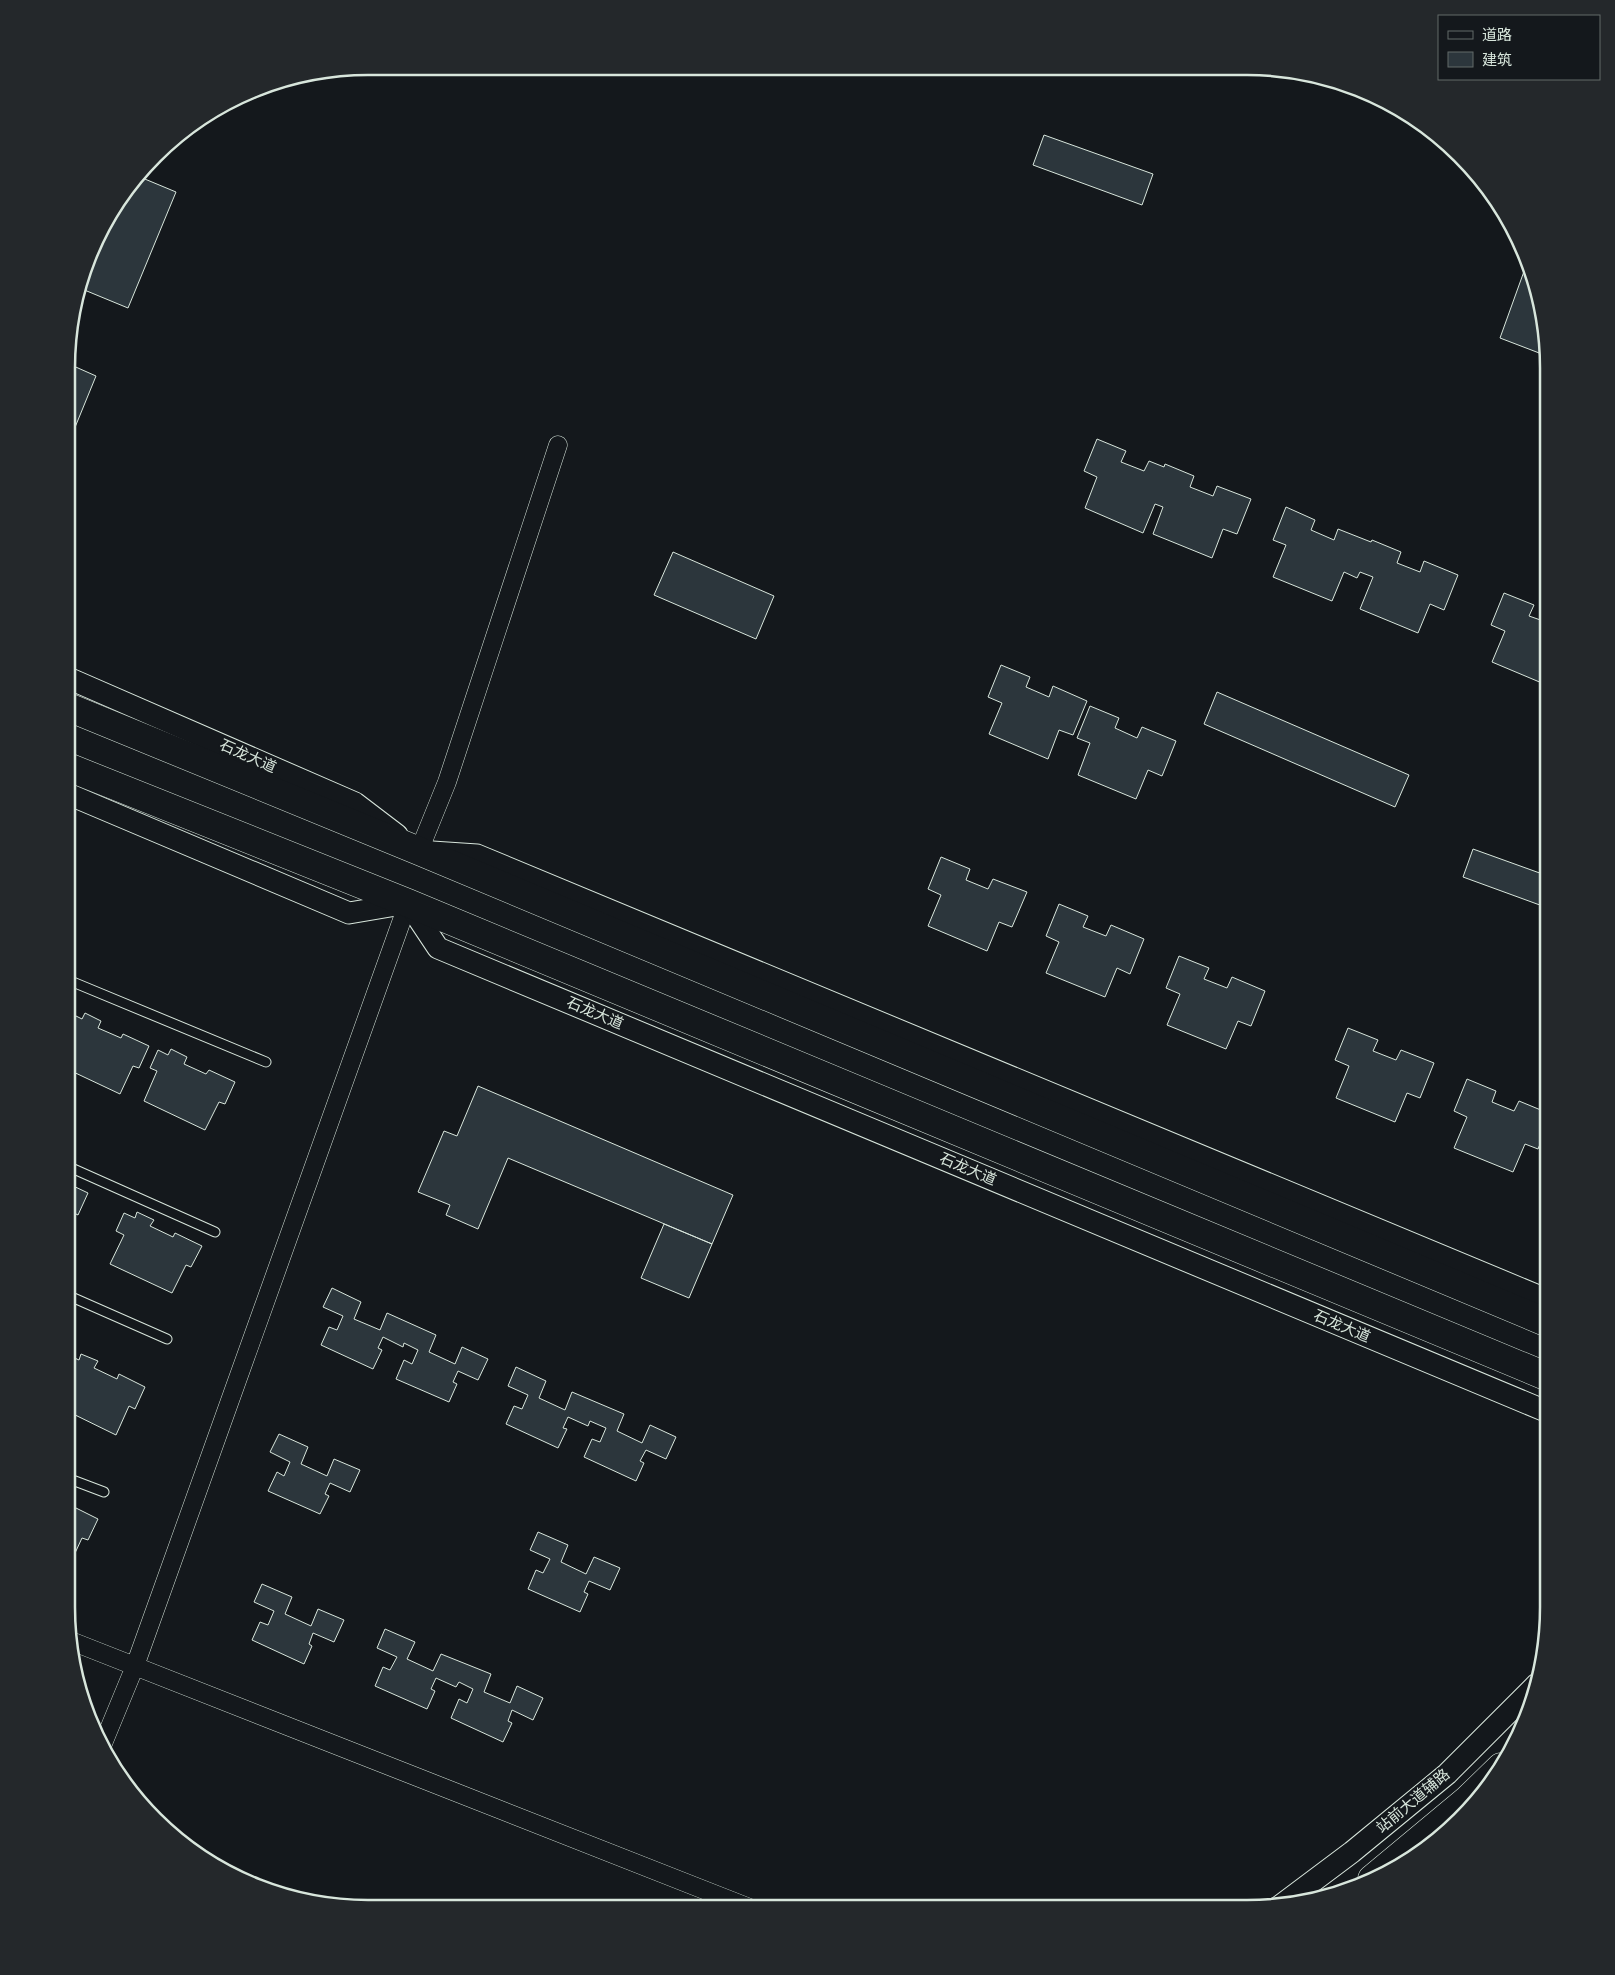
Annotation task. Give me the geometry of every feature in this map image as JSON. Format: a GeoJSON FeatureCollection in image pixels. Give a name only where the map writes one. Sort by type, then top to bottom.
{"type":"FeatureCollection","features":[{"type":"Feature","properties":{"kind":"main road","name":"石龙大道"},"geometry":{"type":"LineString","coordinates":[[75,710],[419,851],[1540,1320]]}},
{"type":"Feature","properties":{"kind":"main road","name":"石龙大道"},"geometry":{"type":"LineString","coordinates":[[75,769],[408,903],[1540,1374]]}},
{"type":"Feature","properties":{"kind":"main road"},"geometry":{"type":"LineString","coordinates":[[1393,1862],[1467,1800]]}},
{"type":"Feature","properties":{"kind":"street"},"geometry":{"type":"LineString","coordinates":[[419,851],[446,782],[558,445]]}},
{"type":"Feature","properties":{"kind":"street","name":"石龙大道"},"geometry":{"type":"LineString","coordinates":[[75,681],[355,803],[419,851],[477,855],[1540,1297]]}},
{"type":"Feature","properties":{"kind":"street"},"geometry":{"type":"LineString","coordinates":[[75,797],[349,913],[408,903],[135,1666],[105,1738]]}},
{"type":"Feature","properties":{"kind":"street","name":"石龙大道"},"geometry":{"type":"LineString","coordinates":[[408,903],[438,948],[1540,1409]]}},
{"type":"Feature","properties":{"kind":"street"},"geometry":{"type":"LineString","coordinates":[[78,1644],[730,1900]]}},
{"type":"Feature","properties":{"kind":"street","name":"站前大道辅路"},"geometry":{"type":"LineString","coordinates":[[1294,1896],[1352,1852],[1447,1774],[1526,1695]]}},
{"type":"Feature","properties":{"kind":"lane"},"geometry":{"type":"LineString","coordinates":[[75,983],[266,1062]]}},
{"type":"Feature","properties":{"kind":"lane"},"geometry":{"type":"LineString","coordinates":[[75,1170],[214,1232]]}},
{"type":"Feature","properties":{"kind":"lane"},"geometry":{"type":"LineString","coordinates":[[75,1299],[167,1339]]}},
{"type":"Feature","properties":{"kind":"lane"},"geometry":{"type":"LineString","coordinates":[[75,1481],[104,1492]]}},
{"type":"Feature","properties":{"kind":"building"},"geometry":{"type":"Polygon","coordinates":[[[1044,135],[1153,174],[1142,205],[1033,165],[1044,135]]]}},
{"type":"Feature","properties":{"kind":"building"},"geometry":{"type":"Polygon","coordinates":[[[145,179],[176,192],[128,308],[86,290],[97,256],[114,221],[145,179]]]}},
{"type":"Feature","properties":{"kind":"building"},"geometry":{"type":"Polygon","coordinates":[[[1524,273],[1534,311],[1539,353],[1500,338],[1524,273]]]}},
{"type":"Feature","properties":{"kind":"building"},"geometry":{"type":"Polygon","coordinates":[[[75,367],[96,376],[75,427],[75,367]]]}},
{"type":"Feature","properties":{"kind":"building"},"geometry":{"type":"Polygon","coordinates":[[[1097,439],[1126,451],[1121,462],[1144,471],[1149,461],[1164,467],[1165,464],[1194,476],[1190,487],[1213,496],[1217,486],[1251,499],[1237,534],[1223,529],[1212,558],[1153,534],[1163,507],[1155,504],[1143,533],[1085,508],[1097,477],[1084,471],[1097,439]]]}},
{"type":"Feature","properties":{"kind":"building"},"geometry":{"type":"Polygon","coordinates":[[[1286,507],[1315,520],[1311,530],[1334,540],[1338,529],[1401,552],[1397,563],[1420,572],[1424,561],[1458,575],[1444,610],[1430,604],[1418,633],[1360,609],[1373,577],[1360,572],[1357,578],[1344,572],[1332,601],[1273,577],[1286,545],[1273,540],[1286,507]]]}},
{"type":"Feature","properties":{"kind":"building"},"geometry":{"type":"Polygon","coordinates":[[[673,552],[774,596],[756,639],[654,595],[673,552]]]}},
{"type":"Feature","properties":{"kind":"building"},"geometry":{"type":"Polygon","coordinates":[[[1504,593],[1534,605],[1529,616],[1540,620],[1540,682],[1492,662],[1505,631],[1491,625],[1504,593]]]}},
{"type":"Feature","properties":{"kind":"building"},"geometry":{"type":"Polygon","coordinates":[[[1001,665],[1030,677],[1026,687],[1049,697],[1053,686],[1087,701],[1073,735],[1059,730],[1048,759],[989,734],[1002,703],[988,697],[1001,665]]]}},
{"type":"Feature","properties":{"kind":"building"},"geometry":{"type":"Polygon","coordinates":[[[1217,692],[1409,775],[1395,807],[1204,724],[1217,692]]]}},
{"type":"Feature","properties":{"kind":"building"},"geometry":{"type":"Polygon","coordinates":[[[1090,706],[1119,718],[1115,728],[1137,738],[1142,727],[1176,741],[1162,776],[1148,770],[1136,799],[1078,775],[1090,743],[1077,738],[1090,706]]]}},
{"type":"Feature","properties":{"kind":"building"},"geometry":{"type":"Polygon","coordinates":[[[1473,849],[1540,873],[1540,905],[1463,877],[1473,849]]]}},
{"type":"Feature","properties":{"kind":"building"},"geometry":{"type":"Polygon","coordinates":[[[941,857],[970,869],[966,880],[988,889],[993,879],[1027,892],[1012,927],[999,922],[987,951],[928,926],[941,895],[928,889],[941,857]]]}},
{"type":"Feature","properties":{"kind":"building"},"geometry":{"type":"Polygon","coordinates":[[[1059,904],[1088,916],[1083,927],[1106,936],[1111,925],[1144,939],[1130,974],[1117,968],[1105,997],[1046,973],[1059,942],[1046,936],[1059,904]]]}},
{"type":"Feature","properties":{"kind":"building"},"geometry":{"type":"Polygon","coordinates":[[[1179,956],[1209,968],[1204,979],[1227,988],[1232,977],[1265,991],[1251,1026],[1238,1021],[1226,1049],[1167,1025],[1180,994],[1166,988],[1179,956]]]}},
{"type":"Feature","properties":{"kind":"building"},"geometry":{"type":"Polygon","coordinates":[[[85,1013],[101,1021],[98,1028],[121,1038],[123,1034],[149,1046],[139,1068],[133,1066],[120,1094],[75,1073],[75,1016],[82,1019],[85,1013]]]}},
{"type":"Feature","properties":{"kind":"building"},"geometry":{"type":"Polygon","coordinates":[[[1348,1028],[1378,1040],[1373,1051],[1396,1060],[1401,1050],[1434,1063],[1420,1098],[1407,1093],[1395,1122],[1336,1098],[1349,1066],[1335,1060],[1348,1028]]]}},
{"type":"Feature","properties":{"kind":"building"},"geometry":{"type":"Polygon","coordinates":[[[171,1049],[187,1057],[184,1064],[206,1074],[209,1070],[235,1082],[225,1104],[219,1102],[205,1130],[144,1101],[157,1071],[150,1068],[158,1050],[168,1055],[171,1049]]]}},
{"type":"Feature","properties":{"kind":"building"},"geometry":{"type":"Polygon","coordinates":[[[1467,1079],[1496,1091],[1492,1102],[1514,1111],[1519,1101],[1540,1110],[1540,1144],[1538,1149],[1525,1144],[1513,1172],[1454,1148],[1467,1117],[1454,1111],[1467,1079]]]}},
{"type":"Feature","properties":{"kind":"building"},"geometry":{"type":"Polygon","coordinates":[[[478,1086],[733,1195],[712,1244],[508,1158],[478,1229],[446,1215],[450,1205],[418,1192],[444,1131],[457,1136],[478,1086]]]}},
{"type":"Feature","properties":{"kind":"building"},"geometry":{"type":"Polygon","coordinates":[[[75,1187],[88,1193],[78,1215],[75,1214],[75,1187]]]}},
{"type":"Feature","properties":{"kind":"building"},"geometry":{"type":"Polygon","coordinates":[[[137,1212],[154,1220],[150,1226],[173,1237],[175,1233],[202,1246],[191,1267],[186,1265],[172,1293],[110,1264],[124,1235],[116,1231],[124,1213],[135,1218],[137,1212]]]}},
{"type":"Feature","properties":{"kind":"building"},"geometry":{"type":"Polygon","coordinates":[[[664,1224],[712,1244],[689,1298],[641,1278],[664,1224]]]}},
{"type":"Feature","properties":{"kind":"building"},"geometry":{"type":"Polygon","coordinates":[[[332,1288],[361,1302],[354,1319],[380,1330],[387,1313],[436,1335],[429,1352],[455,1364],[462,1347],[488,1359],[478,1380],[458,1371],[453,1382],[457,1384],[449,1402],[396,1379],[404,1360],[412,1364],[418,1350],[404,1343],[403,1347],[383,1337],[378,1348],[382,1350],[373,1369],[321,1345],[329,1327],[337,1330],[343,1316],[323,1307],[332,1288]]]}},
{"type":"Feature","properties":{"kind":"building"},"geometry":{"type":"Polygon","coordinates":[[[81,1354],[98,1361],[94,1368],[117,1379],[119,1374],[145,1387],[135,1409],[129,1406],[116,1435],[75,1415],[75,1358],[79,1360],[81,1354]]]}},
{"type":"Feature","properties":{"kind":"building"},"geometry":{"type":"Polygon","coordinates":[[[516,1367],[546,1381],[539,1398],[565,1410],[572,1392],[624,1414],[617,1431],[642,1443],[650,1425],[676,1437],[666,1459],[646,1450],[640,1461],[644,1463],[636,1481],[584,1457],[592,1439],[600,1442],[606,1428],[590,1421],[588,1426],[568,1417],[563,1428],[567,1429],[558,1448],[506,1424],[514,1406],[522,1409],[528,1395],[508,1386],[516,1367]]]}},
{"type":"Feature","properties":{"kind":"building"},"geometry":{"type":"Polygon","coordinates":[[[279,1434],[308,1447],[301,1464],[327,1476],[334,1459],[360,1470],[350,1492],[330,1483],[325,1494],[329,1496],[320,1514],[268,1491],[277,1472],[284,1476],[290,1462],[270,1452],[279,1434]]]}},
{"type":"Feature","properties":{"kind":"building"},"geometry":{"type":"Polygon","coordinates":[[[75,1508],[98,1519],[88,1540],[82,1538],[75,1553],[75,1508]]]}},
{"type":"Feature","properties":{"kind":"building"},"geometry":{"type":"Polygon","coordinates":[[[538,1532],[568,1545],[561,1562],[586,1574],[594,1557],[620,1568],[610,1590],[589,1581],[584,1592],[588,1594],[580,1612],[528,1589],[536,1570],[543,1573],[550,1559],[530,1550],[538,1532]]]}},
{"type":"Feature","properties":{"kind":"building"},"geometry":{"type":"Polygon","coordinates":[[[262,1584],[292,1597],[285,1614],[311,1626],[318,1609],[344,1620],[334,1642],[313,1633],[309,1644],[312,1646],[304,1664],[252,1640],[260,1622],[268,1625],[274,1611],[254,1602],[262,1584]]]}},
{"type":"Feature","properties":{"kind":"building"},"geometry":{"type":"Polygon","coordinates":[[[385,1629],[415,1642],[407,1659],[433,1671],[441,1654],[491,1674],[484,1692],[510,1703],[517,1686],[543,1698],[533,1720],[512,1710],[508,1721],[512,1723],[503,1742],[451,1718],[459,1699],[467,1703],[473,1689],[459,1682],[456,1687],[436,1678],[431,1689],[435,1691],[427,1709],[375,1686],[383,1667],[390,1670],[397,1657],[377,1648],[385,1629]]]}}]}
